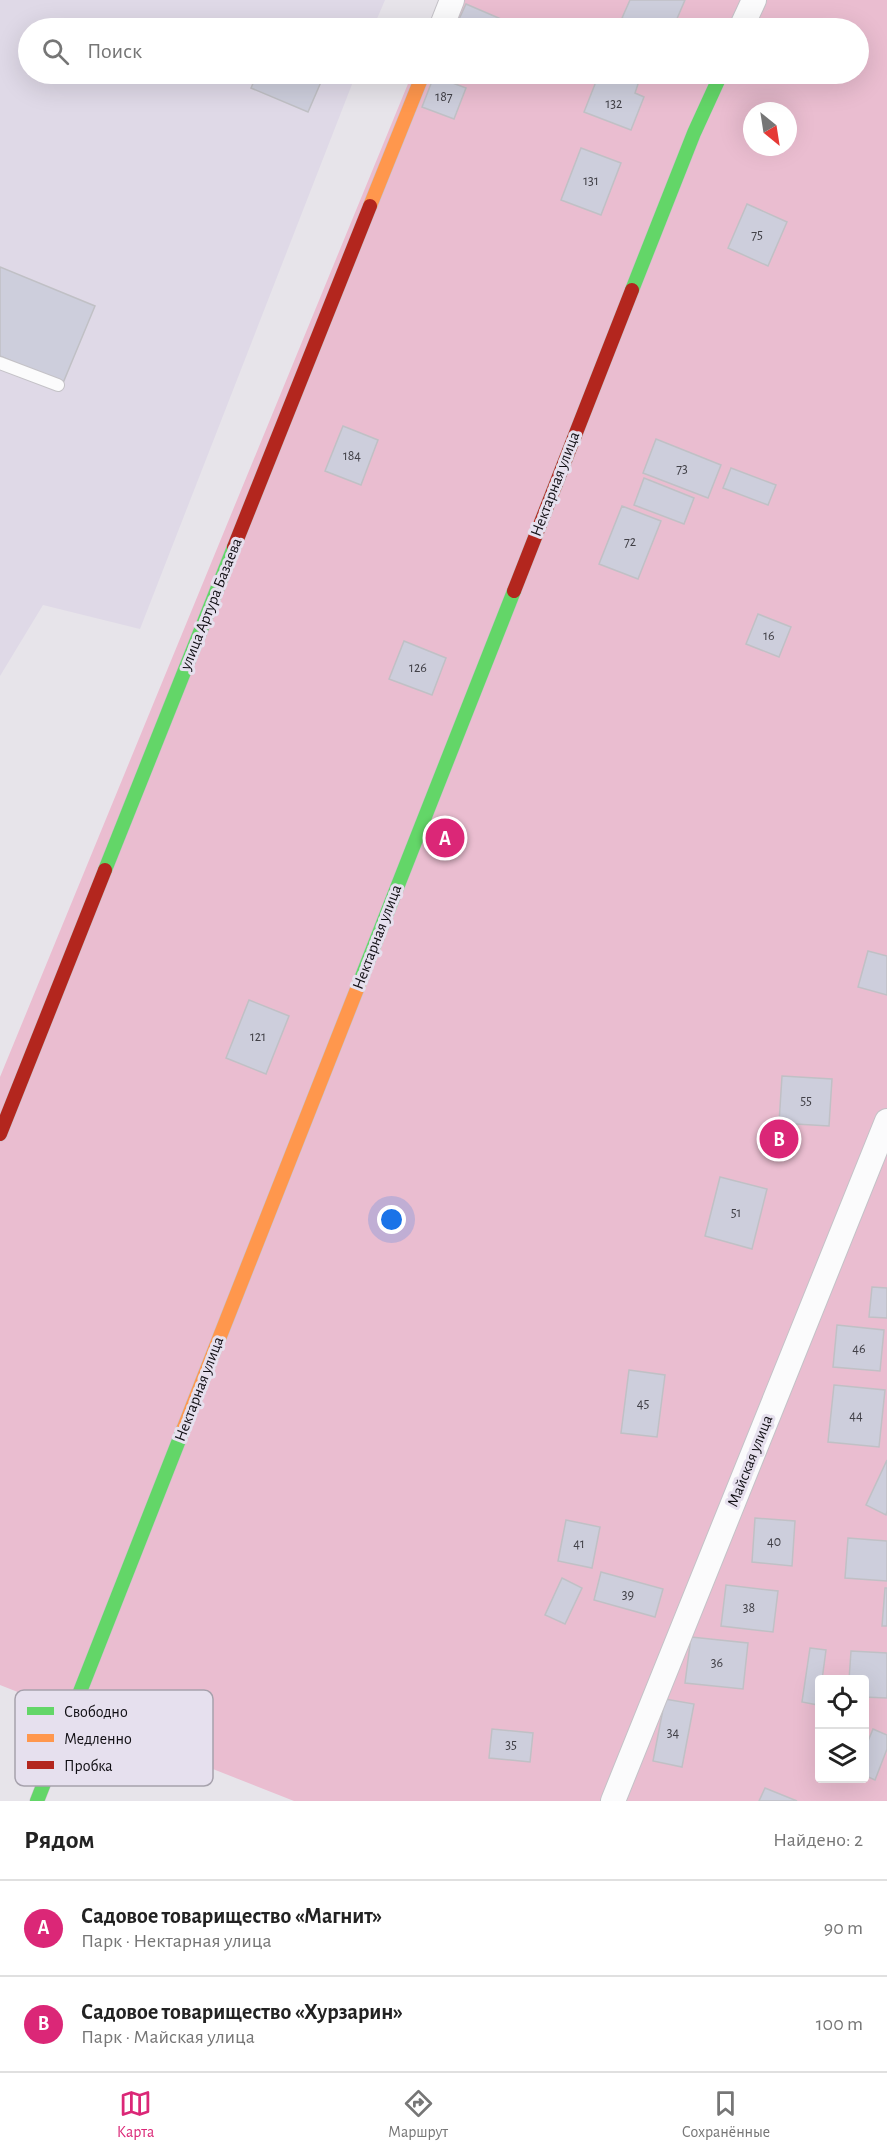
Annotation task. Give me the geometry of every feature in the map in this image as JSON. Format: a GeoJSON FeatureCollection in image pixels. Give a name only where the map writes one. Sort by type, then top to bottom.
{"type":"FeatureCollection","features":[{"type":"Feature","properties":{"kind":"street"},"geometry":{"type":"LineString","coordinates":[[445,18],[452,0]]}},
{"type":"Feature","properties":{"kind":"street"},"geometry":{"type":"LineString","coordinates":[[746,18],[754,0]]}},
{"type":"Feature","properties":{"kind":"street","name":"улица Артура Базаева"},"geometry":{"type":"LineString","coordinates":[[0,1134],[419,84]]}},
{"type":"Feature","properties":{"kind":"street","name":"Нектарная улица"},"geometry":{"type":"LineString","coordinates":[[81,1690],[685,155],[717,84]]}},
{"type":"Feature","properties":{"kind":"street","name":"Майская улица"},"geometry":{"type":"LineString","coordinates":[[613,1801],[887,1121]]}},
{"type":"Feature","properties":{"kind":"street","name":"Нектарная улица"},"geometry":{"type":"LineString","coordinates":[[37,1801],[43,1786]]}},
{"type":"Feature","properties":{"kind":"lane"},"geometry":{"type":"LineString","coordinates":[[0,363],[58,385]]}},
{"type":"Feature","properties":{"kind":"shaded area"},"geometry":{"type":"Polygon","coordinates":[[[0,0],[385,0],[377,18],[18,18],[18,84],[352,84],[140,629],[43,605],[0,676],[0,0]]]}},
{"type":"Feature","properties":{"kind":"shaded area"},"geometry":{"type":"Polygon","coordinates":[[[442,0],[887,0],[887,1801],[294,1801],[213,1769],[213,1690],[15,1691],[0,1685],[0,1077],[408,84],[869,84],[869,18],[435,18],[442,0]]]}},
{"type":"Feature","properties":{"kind":"building"},"geometry":{"type":"Polygon","coordinates":[[[630,0],[685,0],[677,18],[622,18],[630,0]]]}},
{"type":"Feature","properties":{"kind":"building"},"geometry":{"type":"Polygon","coordinates":[[[466,4],[499,18],[460,18],[466,4]]]}},
{"type":"Feature","properties":{"kind":"building"},"geometry":{"type":"Polygon","coordinates":[[[253,84],[320,84],[308,112],[251,88],[253,84]]]}},
{"type":"Feature","properties":{"kind":"building"},"geometry":{"type":"Polygon","coordinates":[[[431,84],[455,84],[466,88],[454,119],[422,107],[431,84]]]}},
{"type":"Feature","properties":{"kind":"building"},"geometry":{"type":"Polygon","coordinates":[[[595,84],[638,84],[635,93],[644,97],[631,130],[584,112],[595,84]]]}},
{"type":"Feature","properties":{"kind":"building"},"geometry":{"type":"Polygon","coordinates":[[[581,148],[621,163],[601,215],[561,200],[581,148]]]}},
{"type":"Feature","properties":{"kind":"building"},"geometry":{"type":"Polygon","coordinates":[[[747,204],[787,222],[768,266],[728,248],[747,204]]]}},
{"type":"Feature","properties":{"kind":"building"},"geometry":{"type":"Polygon","coordinates":[[[0,267],[95,306],[63,383],[0,356],[0,267]]]}},
{"type":"Feature","properties":{"kind":"building"},"geometry":{"type":"Polygon","coordinates":[[[343,426],[378,440],[361,485],[325,471],[343,426]]]}},
{"type":"Feature","properties":{"kind":"building"},"geometry":{"type":"Polygon","coordinates":[[[656,439],[721,465],[708,498],[643,473],[656,439]]]}},
{"type":"Feature","properties":{"kind":"building"},"geometry":{"type":"Polygon","coordinates":[[[731,468],[776,485],[768,505],[723,488],[731,468]]]}},
{"type":"Feature","properties":{"kind":"building"},"geometry":{"type":"Polygon","coordinates":[[[644,478],[694,498],[684,524],[634,505],[644,478]]]}},
{"type":"Feature","properties":{"kind":"building"},"geometry":{"type":"Polygon","coordinates":[[[622,506],[661,521],[638,579],[599,564],[622,506]]]}},
{"type":"Feature","properties":{"kind":"building"},"geometry":{"type":"Polygon","coordinates":[[[758,614],[791,627],[779,657],[746,644],[758,614]]]}},
{"type":"Feature","properties":{"kind":"building"},"geometry":{"type":"Polygon","coordinates":[[[404,641],[446,658],[432,695],[389,679],[404,641]]]}},
{"type":"Feature","properties":{"kind":"building"},"geometry":{"type":"Polygon","coordinates":[[[868,951],[887,956],[887,995],[858,987],[868,951]]]}},
{"type":"Feature","properties":{"kind":"building"},"geometry":{"type":"Polygon","coordinates":[[[249,1000],[289,1016],[266,1074],[226,1058],[249,1000]]]}},
{"type":"Feature","properties":{"kind":"building"},"geometry":{"type":"Polygon","coordinates":[[[782,1076],[832,1079],[829,1126],[779,1123],[782,1076]]]}},
{"type":"Feature","properties":{"kind":"building"},"geometry":{"type":"Polygon","coordinates":[[[720,1177],[767,1189],[752,1249],[705,1236],[720,1177]]]}},
{"type":"Feature","properties":{"kind":"building"},"geometry":{"type":"Polygon","coordinates":[[[872,1287],[887,1288],[887,1318],[869,1317],[872,1287]]]}},
{"type":"Feature","properties":{"kind":"building"},"geometry":{"type":"Polygon","coordinates":[[[837,1325],[884,1330],[880,1371],[833,1367],[837,1325]]]}},
{"type":"Feature","properties":{"kind":"building"},"geometry":{"type":"Polygon","coordinates":[[[629,1370],[665,1375],[657,1437],[621,1433],[629,1370]]]}},
{"type":"Feature","properties":{"kind":"building"},"geometry":{"type":"Polygon","coordinates":[[[834,1385],[885,1390],[879,1447],[828,1442],[834,1385]]]}},
{"type":"Feature","properties":{"kind":"building"},"geometry":{"type":"Polygon","coordinates":[[[887,1460],[887,1511],[886,1515],[866,1505],[887,1460]]]}},
{"type":"Feature","properties":{"kind":"building"},"geometry":{"type":"Polygon","coordinates":[[[755,1518],[795,1521],[792,1566],[752,1562],[755,1518]]]}},
{"type":"Feature","properties":{"kind":"building"},"geometry":{"type":"Polygon","coordinates":[[[566,1520],[600,1527],[592,1568],[558,1561],[566,1520]]]}},
{"type":"Feature","properties":{"kind":"building"},"geometry":{"type":"Polygon","coordinates":[[[848,1538],[887,1541],[887,1581],[845,1578],[848,1538]]]}},
{"type":"Feature","properties":{"kind":"building"},"geometry":{"type":"Polygon","coordinates":[[[601,1572],[663,1589],[655,1617],[594,1600],[601,1572]]]}},
{"type":"Feature","properties":{"kind":"building"},"geometry":{"type":"Polygon","coordinates":[[[562,1578],[582,1588],[565,1624],[545,1615],[562,1578]]]}},
{"type":"Feature","properties":{"kind":"building"},"geometry":{"type":"Polygon","coordinates":[[[726,1585],[778,1591],[773,1632],[721,1626],[726,1585]]]}},
{"type":"Feature","properties":{"kind":"building"},"geometry":{"type":"Polygon","coordinates":[[[885,1588],[887,1588],[887,1626],[882,1626],[885,1588]]]}},
{"type":"Feature","properties":{"kind":"building"},"geometry":{"type":"Polygon","coordinates":[[[691,1637],[748,1643],[743,1689],[685,1683],[691,1637]]]}},
{"type":"Feature","properties":{"kind":"building"},"geometry":{"type":"Polygon","coordinates":[[[810,1648],[826,1650],[823,1675],[815,1675],[815,1704],[802,1702],[810,1648]]]}},
{"type":"Feature","properties":{"kind":"building"},"geometry":{"type":"Polygon","coordinates":[[[851,1651],[887,1653],[887,1698],[869,1697],[869,1675],[849,1675],[851,1651]]]}},
{"type":"Feature","properties":{"kind":"building"},"geometry":{"type":"Polygon","coordinates":[[[665,1699],[694,1704],[682,1767],[653,1761],[665,1699]]]}},
{"type":"Feature","properties":{"kind":"building"},"geometry":{"type":"Polygon","coordinates":[[[492,1729],[533,1733],[530,1762],[489,1758],[492,1729]]]}},
{"type":"Feature","properties":{"kind":"building"},"geometry":{"type":"Polygon","coordinates":[[[873,1729],[887,1735],[887,1749],[875,1780],[869,1777],[869,1739],[873,1729]]]}},
{"type":"Feature","properties":{"kind":"building"},"geometry":{"type":"Polygon","coordinates":[[[765,1788],[797,1801],[759,1801],[765,1788]]]}},
{"type":"Feature","properties":{"kind":"traffic: fast"},"geometry":{"type":"LineString","coordinates":[[632,290],[694,133],[716,84]]}},
{"type":"Feature","properties":{"kind":"traffic: fast"},"geometry":{"type":"LineString","coordinates":[[105,870],[234,547]]}},
{"type":"Feature","properties":{"kind":"traffic: fast"},"geometry":{"type":"LineString","coordinates":[[359,984],[514,591]]}},
{"type":"Feature","properties":{"kind":"traffic: fast"},"geometry":{"type":"LineString","coordinates":[[81,1690],[183,1430]]}},
{"type":"Feature","properties":{"kind":"traffic: fast"},"geometry":{"type":"LineString","coordinates":[[37,1801],[43,1786]]}},
{"type":"Feature","properties":{"kind":"traffic: slow"},"geometry":{"type":"LineString","coordinates":[[370,206],[419,84]]}},
{"type":"Feature","properties":{"kind":"traffic: slow"},"geometry":{"type":"LineString","coordinates":[[183,1430],[359,984]]}},
{"type":"Feature","properties":{"kind":"traffic: jam"},"geometry":{"type":"LineString","coordinates":[[234,547],[370,206]]}},
{"type":"Feature","properties":{"kind":"traffic: jam"},"geometry":{"type":"LineString","coordinates":[[514,591],[632,290]]}},
{"type":"Feature","properties":{"kind":"traffic: jam"},"geometry":{"type":"LineString","coordinates":[[0,1134],[105,870]]}},
{"type":"Feature","properties":{"kind":"place","name":"Садовое товарищество «Магнит»"},"geometry":{"type":"Point","coordinates":[445,838]}},
{"type":"Feature","properties":{"kind":"place","name":"Садовое товарищество «Хурзарин»"},"geometry":{"type":"Point","coordinates":[779,1139]}}]}
